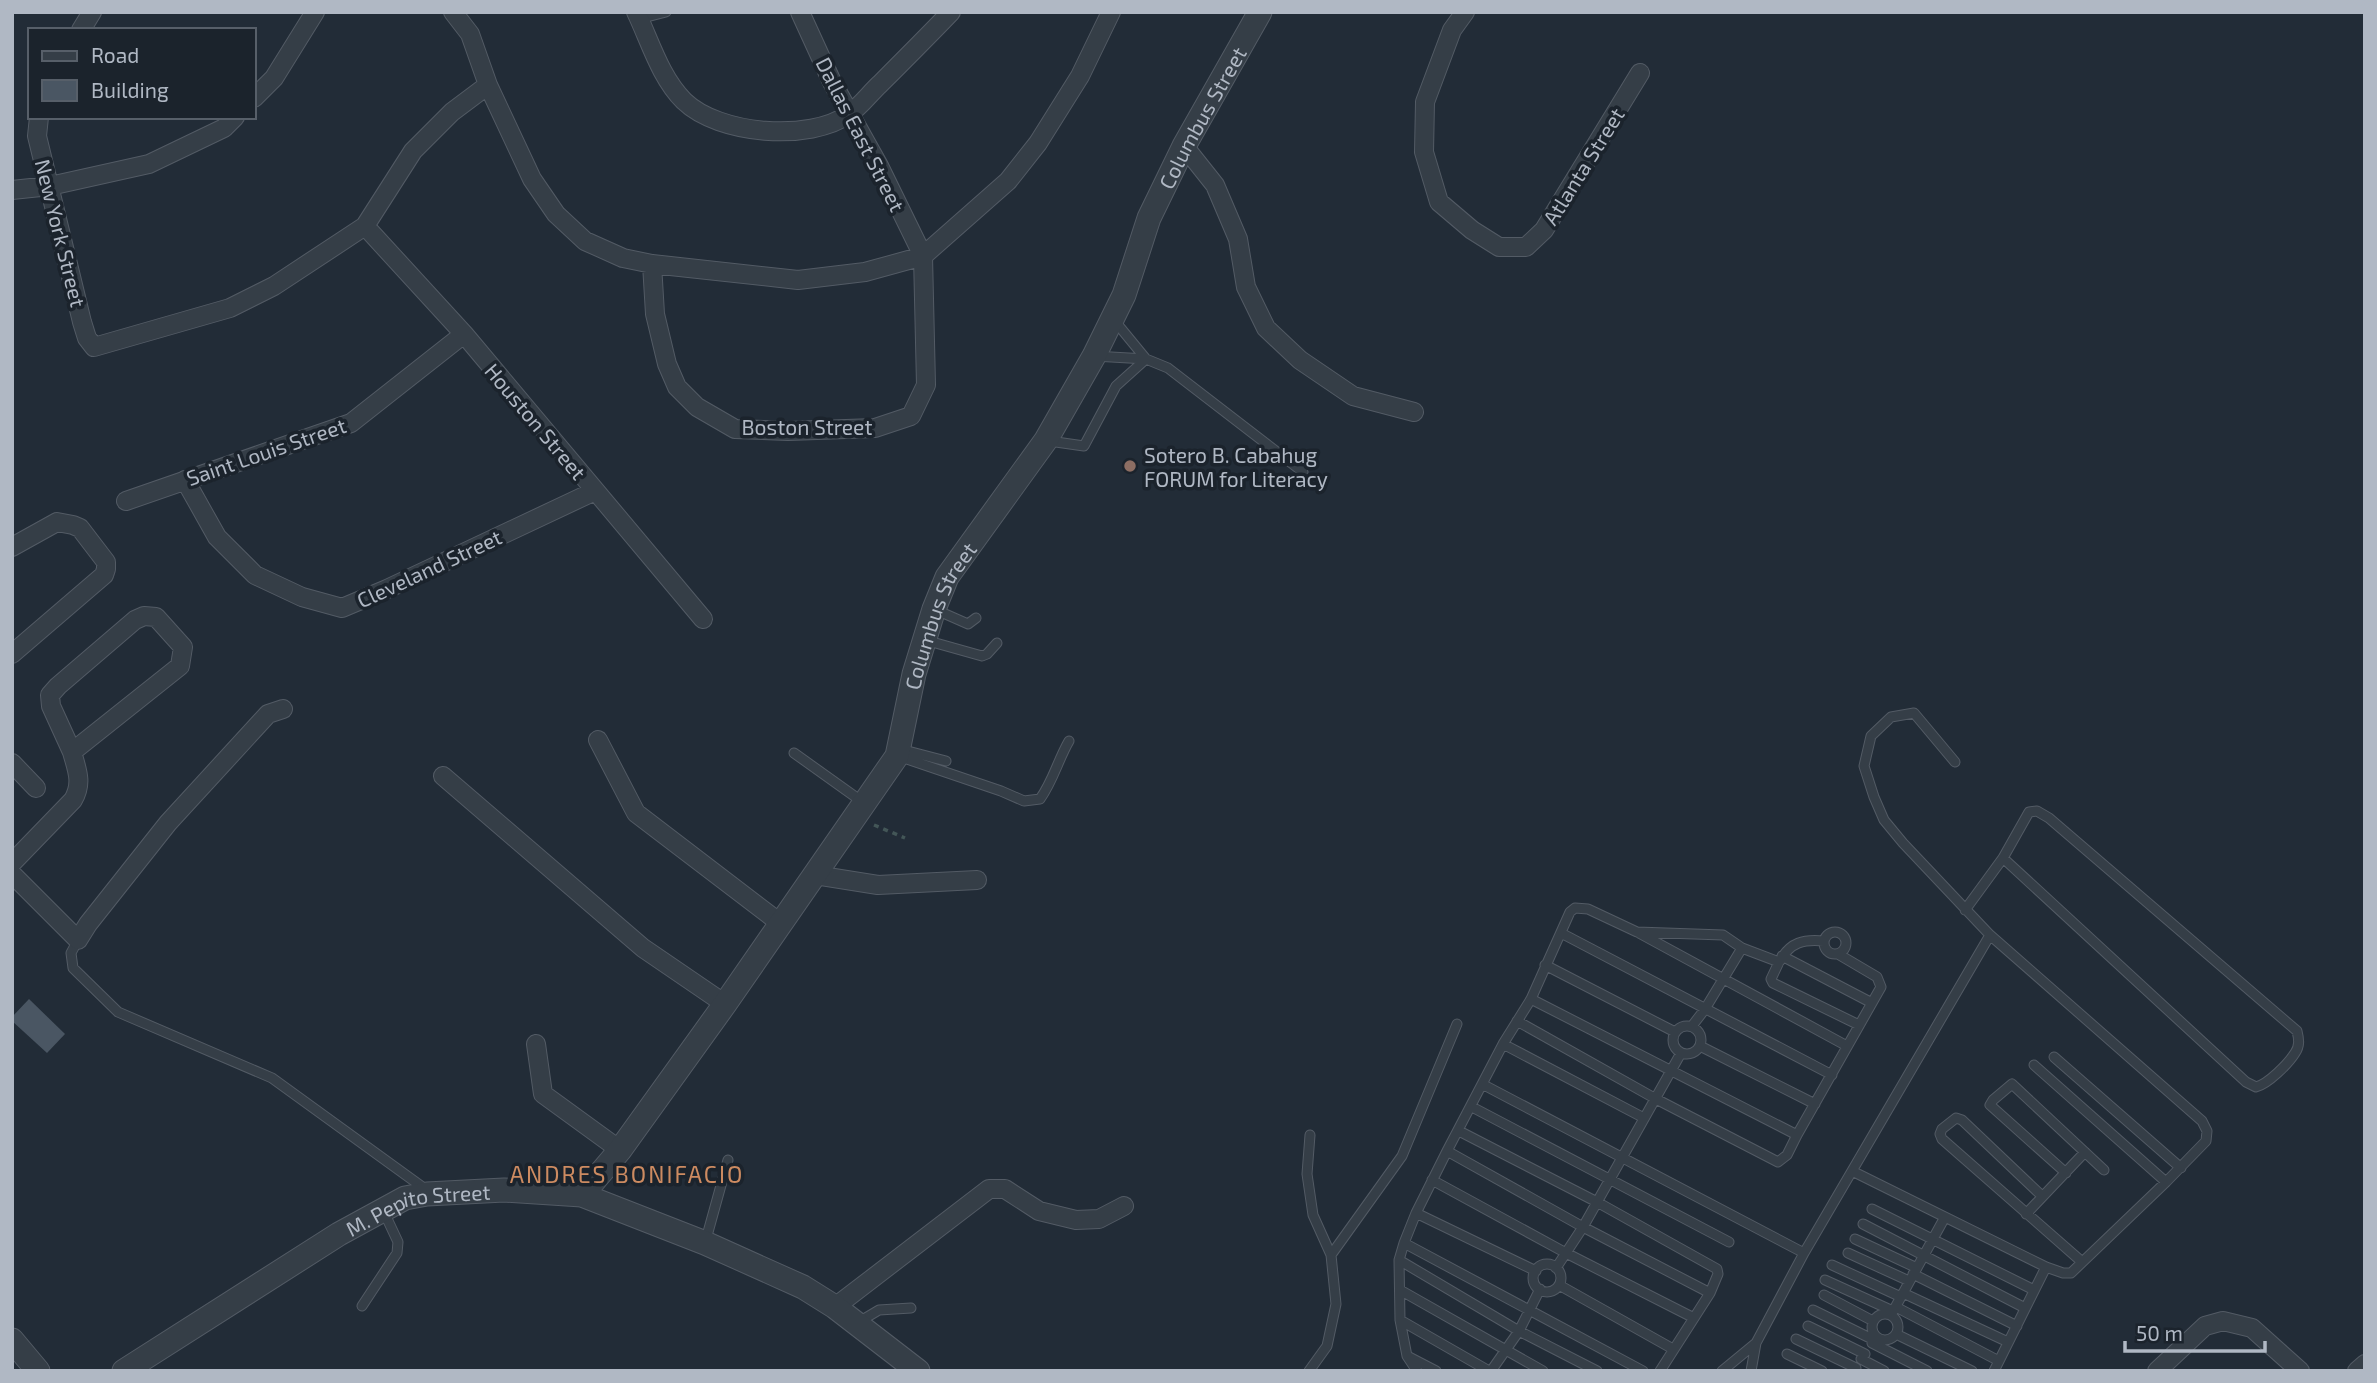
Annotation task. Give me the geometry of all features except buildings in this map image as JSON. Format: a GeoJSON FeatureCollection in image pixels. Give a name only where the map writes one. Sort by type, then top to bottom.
{"type":"FeatureCollection","features":[{"type":"Feature","properties":{"kind":"street"},"geometry":{"type":"LineString","coordinates":[[82,28],[92,12]]}},
{"type":"Feature","properties":{"kind":"street"},"geometry":{"type":"LineString","coordinates":[[256,96],[274,78],[315,12]]}},
{"type":"Feature","properties":{"kind":"street"},"geometry":{"type":"LineString","coordinates":[[453,12],[470,34],[488,85],[532,179],[556,214],[585,241],[623,258],[652,264],[798,280],[865,272],[923,256],[1008,181],[1038,143],[1080,76],[1111,12]]}},
{"type":"Feature","properties":{"kind":"street","name":"Dallas East Street"},"geometry":{"type":"LineString","coordinates":[[800,12],[832,82],[923,256]]}},
{"type":"Feature","properties":{"kind":"street"},"geometry":{"type":"LineString","coordinates":[[637,16],[668,80],[685,102],[719,122],[790,132],[824,127],[850,114],[951,12]]}},
{"type":"Feature","properties":{"kind":"street","name":"Columbus Street"},"geometry":{"type":"LineString","coordinates":[[582,1195],[620,1150],[725,1004],[898,752],[914,674],[947,577],[1046,440],[1094,356],[1124,295],[1150,218],[1184,146],[1260,12]]}},
{"type":"Feature","properties":{"kind":"street","name":"Atlanta Street"},"geometry":{"type":"LineString","coordinates":[[1465,12],[1452,30],[1425,102],[1424,152],[1439,202],[1472,230],[1499,247],[1526,247],[1544,230],[1640,73]]}},
{"type":"Feature","properties":{"kind":"street"},"geometry":{"type":"LineString","coordinates":[[365,226],[412,151],[452,112],[488,85]]}},
{"type":"Feature","properties":{"kind":"street","name":"New York Street"},"geometry":{"type":"LineString","coordinates":[[39,119],[37,136],[82,322],[87,338],[94,347],[230,307],[274,286],[365,226]]}},
{"type":"Feature","properties":{"kind":"street"},"geometry":{"type":"LineString","coordinates":[[12,190],[50,186],[149,164],[224,128],[233,119]]}},
{"type":"Feature","properties":{"kind":"street"},"geometry":{"type":"LineString","coordinates":[[1184,146],[1215,185],[1238,239],[1246,287],[1266,328],[1300,360],[1353,396],[1414,412]]}},
{"type":"Feature","properties":{"kind":"street","name":"Houston Street"},"geometry":{"type":"LineString","coordinates":[[365,226],[464,334],[703,619]]}},
{"type":"Feature","properties":{"kind":"street","name":"Boston Street"},"geometry":{"type":"LineString","coordinates":[[652,264],[656,314],[667,364],[677,387],[697,407],[735,429],[875,428],[911,416],[926,385],[923,256]]}},
{"type":"Feature","properties":{"kind":"street","name":"Saint Louis Street"},"geometry":{"type":"LineString","coordinates":[[126,501],[351,423],[464,334]]}},
{"type":"Feature","properties":{"kind":"street","name":"Cleveland Street"},"geometry":{"type":"LineString","coordinates":[[185,480],[217,537],[255,575],[302,597],[342,608],[595,491]]}},
{"type":"Feature","properties":{"kind":"street"},"geometry":{"type":"LineString","coordinates":[[12,547],[57,522],[73,524],[80,528],[106,562],[106,569],[104,575],[12,654]]}},
{"type":"Feature","properties":{"kind":"street"},"geometry":{"type":"LineString","coordinates":[[12,863],[73,800],[79,790],[80,780],[72,752],[51,706],[50,695],[135,620],[144,616],[156,617],[183,648],[180,666],[72,752]]}},
{"type":"Feature","properties":{"kind":"street"},"geometry":{"type":"LineString","coordinates":[[12,874],[78,940],[88,923],[168,823],[268,714],[284,709]]}},
{"type":"Feature","properties":{"kind":"street"},"geometry":{"type":"LineString","coordinates":[[598,740],[636,813],[780,923]]}},
{"type":"Feature","properties":{"kind":"street"},"geometry":{"type":"LineString","coordinates":[[14,762],[36,788]]}},
{"type":"Feature","properties":{"kind":"street"},"geometry":{"type":"LineString","coordinates":[[443,776],[643,948],[725,1004]]}},
{"type":"Feature","properties":{"kind":"street"},"geometry":{"type":"LineString","coordinates":[[815,875],[878,885],[977,880]]}},
{"type":"Feature","properties":{"kind":"street"},"geometry":{"type":"LineString","coordinates":[[536,1044],[543,1094],[620,1150]]}},
{"type":"Feature","properties":{"kind":"street","name":"M. Pepito Street"},"geometry":{"type":"LineString","coordinates":[[124,1371],[329,1241],[405,1198],[504,1189],[582,1195],[705,1243],[803,1287],[835,1307],[918,1371]]}},
{"type":"Feature","properties":{"kind":"street"},"geometry":{"type":"LineString","coordinates":[[835,1307],[989,1189],[1005,1189],[1039,1211],[1076,1220],[1099,1219],[1124,1206]]}},
{"type":"Feature","properties":{"kind":"street"},"geometry":{"type":"LineString","coordinates":[[2157,1371],[2205,1326],[2223,1321],[2252,1328],[2300,1371]]}},
{"type":"Feature","properties":{"kind":"street"},"geometry":{"type":"LineString","coordinates":[[12,1340],[33,1368]]}},
{"type":"Feature","properties":{"kind":"street"},"geometry":{"type":"LineString","coordinates":[[2357,1371],[2365,1364]]}},
{"type":"Feature","properties":{"kind":"lane"},"geometry":{"type":"LineString","coordinates":[[637,16],[666,12]]}},
{"type":"Feature","properties":{"kind":"lane"},"geometry":{"type":"LineString","coordinates":[[1112,319],[1146,359]]}},
{"type":"Feature","properties":{"kind":"lane"},"geometry":{"type":"LineString","coordinates":[[1094,356],[1146,359],[1168,368],[1303,472]]}},
{"type":"Feature","properties":{"kind":"lane"},"geometry":{"type":"LineString","coordinates":[[1046,440],[1084,446],[1116,386],[1146,359]]}},
{"type":"Feature","properties":{"kind":"lane"},"geometry":{"type":"LineString","coordinates":[[934,609],[968,624],[976,618]]}},
{"type":"Feature","properties":{"kind":"lane"},"geometry":{"type":"LineString","coordinates":[[924,640],[982,656],[997,643]]}},
{"type":"Feature","properties":{"kind":"lane"},"geometry":{"type":"LineString","coordinates":[[1852,1171],[2046,1267],[2071,1273],[2206,1141],[2207,1131],[2202,1121],[1990,935],[1884,820],[1864,766],[1871,736],[1891,717],[1914,713],[1955,762]]}},
{"type":"Feature","properties":{"kind":"lane"},"geometry":{"type":"LineString","coordinates":[[898,752],[1024,801],[1040,799],[1051,783],[1056,764],[1069,741]]}},
{"type":"Feature","properties":{"kind":"lane"},"geometry":{"type":"LineString","coordinates":[[898,752],[946,761]]}},
{"type":"Feature","properties":{"kind":"lane"},"geometry":{"type":"LineString","coordinates":[[794,754],[860,811]]}},
{"type":"Feature","properties":{"kind":"lane"},"geometry":{"type":"LineString","coordinates":[[1965,910],[2003,858],[2029,812],[2037,811],[2049,818],[2297,1031],[2300,1040],[2296,1052],[2265,1084],[2256,1087],[2246,1082],[2003,858]]}},
{"type":"Feature","properties":{"kind":"lane"},"geometry":{"type":"LineString","coordinates":[[1418,1371],[1407,1356],[1400,1320],[1399,1260],[1404,1243],[1432,1180],[1503,1044],[1531,999],[1570,912],[1575,908],[1588,909],[1637,932],[1847,1046]]}},
{"type":"Feature","properties":{"kind":"lane"},"geometry":{"type":"LineString","coordinates":[[1517,1021],[1656,1100],[1778,1162],[1787,1155],[1881,987],[1877,977],[1838,954],[1827,951],[1824,941],[1827,934],[1834,931],[1844,935],[1846,946],[1838,954]]}},
{"type":"Feature","properties":{"kind":"lane"},"geometry":{"type":"LineString","coordinates":[[1637,932],[1723,935],[1742,948],[1781,959],[1872,1003]]}},
{"type":"Feature","properties":{"kind":"lane"},"geometry":{"type":"LineString","coordinates":[[1561,933],[1832,1076]]}},
{"type":"Feature","properties":{"kind":"lane"},"geometry":{"type":"LineString","coordinates":[[1751,1371],[1756,1343],[1804,1253],[1990,935]]}},
{"type":"Feature","properties":{"kind":"lane"},"geometry":{"type":"LineString","coordinates":[[78,940],[71,953],[74,968],[118,1012],[271,1078],[421,1186],[427,1194]]}},
{"type":"Feature","properties":{"kind":"lane"},"geometry":{"type":"LineString","coordinates":[[1824,941],[1797,943],[1786,950],[1771,979],[1773,983],[1859,1025]]}},
{"type":"Feature","properties":{"kind":"lane"},"geometry":{"type":"LineString","coordinates":[[1692,1026],[1742,948]]}},
{"type":"Feature","properties":{"kind":"lane"},"geometry":{"type":"LineString","coordinates":[[1545,965],[1675,1032]]}},
{"type":"Feature","properties":{"kind":"lane"},"geometry":{"type":"LineString","coordinates":[[1531,999],[1797,1135]]}},
{"type":"Feature","properties":{"kind":"lane"},"geometry":{"type":"LineString","coordinates":[[1331,1255],[1402,1156],[1457,1024]]}},
{"type":"Feature","properties":{"kind":"lane"},"geometry":{"type":"LineString","coordinates":[[1682,1026],[1692,1026],[1701,1037],[1700,1046],[1690,1055],[1681,1054],[1674,1047],[1673,1037],[1682,1026]]}},
{"type":"Feature","properties":{"kind":"lane"},"geometry":{"type":"LineString","coordinates":[[1503,1044],[1644,1118]]}},
{"type":"Feature","properties":{"kind":"lane"},"geometry":{"type":"LineString","coordinates":[[1700,1046],[1815,1104]]}},
{"type":"Feature","properties":{"kind":"lane"},"geometry":{"type":"LineString","coordinates":[[1556,1268],[1610,1181],[1681,1054]]}},
{"type":"Feature","properties":{"kind":"lane"},"geometry":{"type":"LineString","coordinates":[[2054,1057],[2181,1168]]}},
{"type":"Feature","properties":{"kind":"lane"},"geometry":{"type":"LineString","coordinates":[[2034,1065],[2166,1182]]}},
{"type":"Feature","properties":{"kind":"lane"},"geometry":{"type":"LineString","coordinates":[[1482,1084],[1804,1253]]}},
{"type":"Feature","properties":{"kind":"lane"},"geometry":{"type":"LineString","coordinates":[[2066,1173],[1992,1109],[1990,1105],[1993,1100],[2012,1084],[2104,1170]]}},
{"type":"Feature","properties":{"kind":"lane"},"geometry":{"type":"LineString","coordinates":[[1472,1107],[1729,1242]]}},
{"type":"Feature","properties":{"kind":"lane"},"geometry":{"type":"LineString","coordinates":[[2042,1196],[1962,1120],[1956,1118],[1942,1129],[1942,1139],[2081,1261]]}},
{"type":"Feature","properties":{"kind":"lane"},"geometry":{"type":"LineString","coordinates":[[1459,1131],[1597,1202],[1714,1267],[1718,1274],[1710,1293],[1660,1371]]}},
{"type":"Feature","properties":{"kind":"lane"},"geometry":{"type":"LineString","coordinates":[[1309,1371],[1327,1346],[1336,1304],[1331,1255],[1313,1215],[1307,1174],[1310,1135]]}},
{"type":"Feature","properties":{"kind":"lane"},"geometry":{"type":"LineString","coordinates":[[1447,1152],[1710,1293]]}},
{"type":"Feature","properties":{"kind":"lane"},"geometry":{"type":"LineString","coordinates":[[2026,1214],[2085,1152]]}},
{"type":"Feature","properties":{"kind":"lane"},"geometry":{"type":"LineString","coordinates":[[705,1243],[728,1160]]}},
{"type":"Feature","properties":{"kind":"lane"},"geometry":{"type":"LineString","coordinates":[[1432,1180],[1566,1253],[1694,1318]]}},
{"type":"Feature","properties":{"kind":"lane"},"geometry":{"type":"LineString","coordinates":[[1872,1209],[2034,1290]]}},
{"type":"Feature","properties":{"kind":"lane"},"geometry":{"type":"LineString","coordinates":[[362,1306],[397,1253],[398,1242],[383,1210]]}},
{"type":"Feature","properties":{"kind":"lane"},"geometry":{"type":"LineString","coordinates":[[1416,1213],[1536,1271]]}},
{"type":"Feature","properties":{"kind":"lane"},"geometry":{"type":"LineString","coordinates":[[1874,1340],[1889,1339],[1896,1334],[1897,1305],[1945,1217]]}},
{"type":"Feature","properties":{"kind":"lane"},"geometry":{"type":"LineString","coordinates":[[1863,1224],[2025,1308]]}},
{"type":"Feature","properties":{"kind":"lane"},"geometry":{"type":"LineString","coordinates":[[1854,1239],[1913,1274],[2017,1326]]}},
{"type":"Feature","properties":{"kind":"lane"},"geometry":{"type":"LineString","coordinates":[[1404,1243],[1643,1371]]}},
{"type":"Feature","properties":{"kind":"lane"},"geometry":{"type":"LineString","coordinates":[[1848,1253],[1913,1274]]}},
{"type":"Feature","properties":{"kind":"lane"},"geometry":{"type":"LineString","coordinates":[[1399,1260],[1519,1331],[1597,1371]]}},
{"type":"Feature","properties":{"kind":"lane"},"geometry":{"type":"LineString","coordinates":[[1544,1265],[1556,1268],[1561,1276],[1557,1289],[1548,1292],[1540,1289],[1534,1282],[1536,1271],[1544,1265]]}},
{"type":"Feature","properties":{"kind":"lane"},"geometry":{"type":"LineString","coordinates":[[1832,1265],[1897,1305],[1999,1361]]}},
{"type":"Feature","properties":{"kind":"lane"},"geometry":{"type":"LineString","coordinates":[[1994,1371],[2046,1267]]}},
{"type":"Feature","properties":{"kind":"lane"},"geometry":{"type":"LineString","coordinates":[[1825,1280],[2008,1342]]}},
{"type":"Feature","properties":{"kind":"lane"},"geometry":{"type":"LineString","coordinates":[[1559,1285],[1673,1349]]}},
{"type":"Feature","properties":{"kind":"lane"},"geometry":{"type":"LineString","coordinates":[[1400,1320],[1490,1371],[1519,1331],[1540,1289]]}},
{"type":"Feature","properties":{"kind":"lane"},"geometry":{"type":"LineString","coordinates":[[1400,1290],[1543,1371]]}},
{"type":"Feature","properties":{"kind":"lane"},"geometry":{"type":"LineString","coordinates":[[1824,1295],[1873,1321]]}},
{"type":"Feature","properties":{"kind":"lane"},"geometry":{"type":"LineString","coordinates":[[1859,1363],[1874,1340],[1873,1321],[1897,1305]]}},
{"type":"Feature","properties":{"kind":"lane"},"geometry":{"type":"LineString","coordinates":[[857,1324],[879,1311],[911,1308]]}},
{"type":"Feature","properties":{"kind":"lane"},"geometry":{"type":"LineString","coordinates":[[1813,1310],[1874,1340],[1927,1371]]}},
{"type":"Feature","properties":{"kind":"lane"},"geometry":{"type":"LineString","coordinates":[[1808,1326],[1859,1363]]}},
{"type":"Feature","properties":{"kind":"lane"},"geometry":{"type":"LineString","coordinates":[[1896,1334],[1972,1371]]}},
{"type":"Feature","properties":{"kind":"lane"},"geometry":{"type":"LineString","coordinates":[[1796,1339],[1884,1371]]}},
{"type":"Feature","properties":{"kind":"lane"},"geometry":{"type":"LineString","coordinates":[[1722,1371],[1756,1343]]}},
{"type":"Feature","properties":{"kind":"lane"},"geometry":{"type":"LineString","coordinates":[[1787,1354],[1822,1371]]}},
{"type":"Feature","properties":{"kind":"lane"},"geometry":{"type":"LineString","coordinates":[[1407,1356],[1436,1371]]}},
{"type":"Feature","properties":{"kind":"path"},"geometry":{"type":"LineString","coordinates":[[860,811],[905,838]]}},
{"type":"Feature","properties":{"kind":"place","name":"Sotero B. Cabahug FORUM for Literacy"},"geometry":{"type":"Point","coordinates":[1130,466]}},
{"type":"Feature","properties":{"kind":"district","name":"ANDRES BONIFACIO"},"geometry":{"type":"Point","coordinates":[627,1174]}}]}
